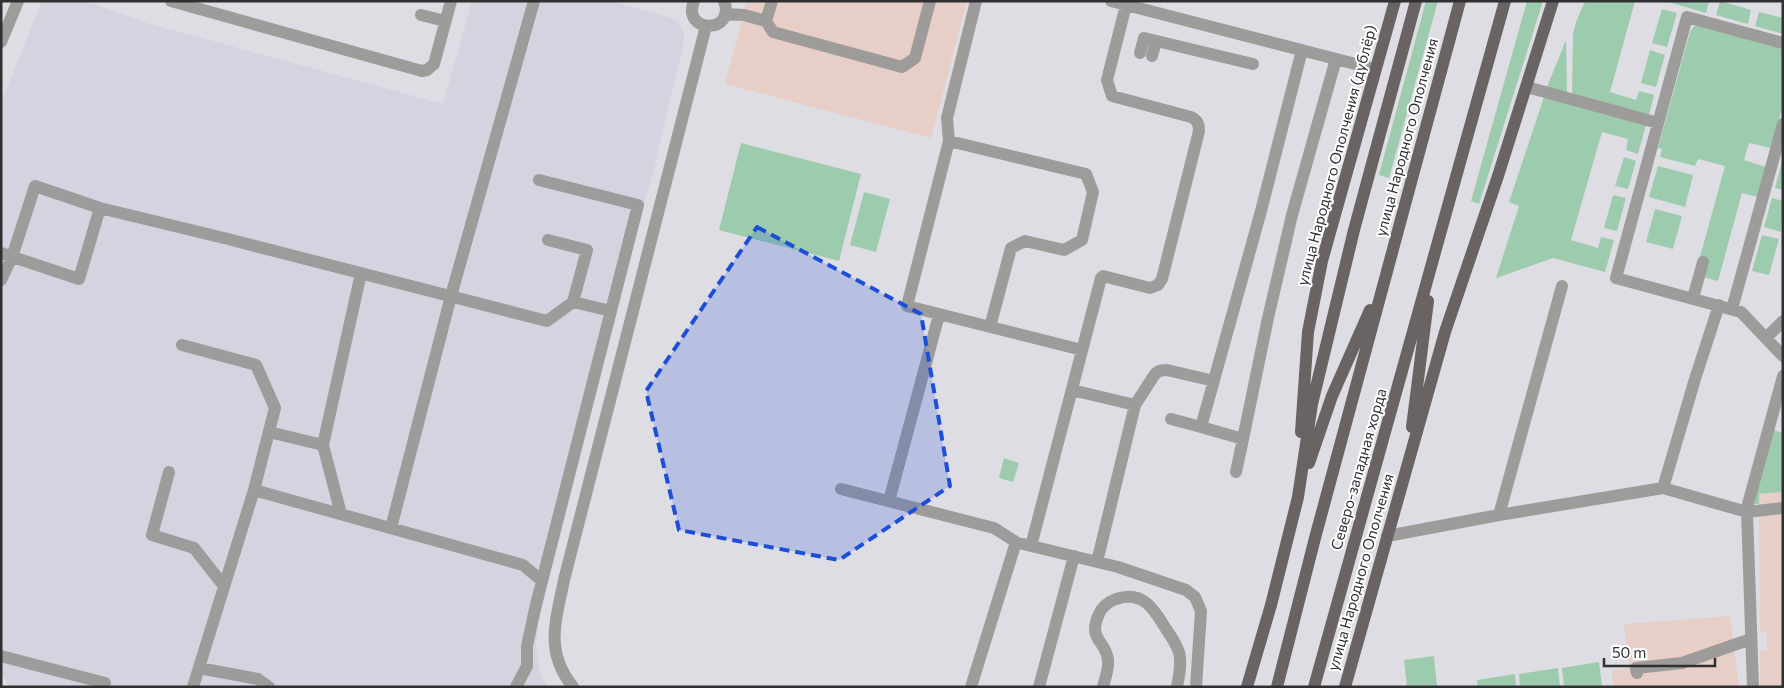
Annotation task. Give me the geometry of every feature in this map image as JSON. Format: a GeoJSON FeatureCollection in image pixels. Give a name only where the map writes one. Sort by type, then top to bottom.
{"type":"FeatureCollection","features":[{"type":"Feature","properties":{"kind":"main road","name":"улица Народного Ополчения (дублёр)"},"geometry":{"type":"LineString","coordinates":[[1298,497],[1308,332],[1324,253],[1394,1]]}},
{"type":"Feature","properties":{"kind":"main road"},"geometry":{"type":"LineString","coordinates":[[1298,497],[1312,404],[1354,230],[1416,1]]}},
{"type":"Feature","properties":{"kind":"main road","name":"улица Народного Ополчения"},"geometry":{"type":"LineString","coordinates":[[1384,281],[1460,1]]}},
{"type":"Feature","properties":{"kind":"main road"},"geometry":{"type":"LineString","coordinates":[[1407,467],[1433,259],[1505,1]]}},
{"type":"Feature","properties":{"kind":"main road"},"geometry":{"type":"LineString","coordinates":[[1407,467],[1445,332],[1527,87],[1553,1]]}},
{"type":"Feature","properties":{"kind":"main road","name":"Северо-западная хорда"},"geometry":{"type":"LineString","coordinates":[[1314,687],[1433,259]]}},
{"type":"Feature","properties":{"kind":"main road"},"geometry":{"type":"LineString","coordinates":[[1247,687],[1271,605],[1298,497],[1332,396],[1384,281]]}},
{"type":"Feature","properties":{"kind":"main road","name":"Северо-западная хорда"},"geometry":{"type":"LineString","coordinates":[[1277,687],[1384,281]]}},
{"type":"Feature","properties":{"kind":"main road","name":"улица Народного Ополчения"},"geometry":{"type":"LineString","coordinates":[[1345,687],[1407,467]]}},
{"type":"Feature","properties":{"kind":"street"},"geometry":{"type":"LineString","coordinates":[[1,42],[5,22],[18,1]]}},
{"type":"Feature","properties":{"kind":"street"},"geometry":{"type":"LineString","coordinates":[[171,1],[422,71],[427,70],[434,64],[451,1]]}},
{"type":"Feature","properties":{"kind":"street"},"geometry":{"type":"LineString","coordinates":[[391,528],[450,296],[534,1]]}},
{"type":"Feature","properties":{"kind":"street"},"geometry":{"type":"LineString","coordinates":[[766,21],[772,1]]}},
{"type":"Feature","properties":{"kind":"street"},"geometry":{"type":"LineString","coordinates":[[692,2],[694,17],[697,22],[706,26],[716,25],[720,22],[725,8],[766,21],[773,32],[902,67],[915,58],[930,1]]}},
{"type":"Feature","properties":{"kind":"street"},"geometry":{"type":"LineString","coordinates":[[976,1],[947,118],[949,141],[907,306],[1082,350]]}},
{"type":"Feature","properties":{"kind":"street"},"geometry":{"type":"LineString","coordinates":[[1112,1],[1375,69]]}},
{"type":"Feature","properties":{"kind":"street"},"geometry":{"type":"LineString","coordinates":[[1030,546],[1102,277],[1150,288],[1158,285],[1162,279],[1199,131],[1199,124],[1191,117],[1112,96],[1107,80],[1126,5]]}},
{"type":"Feature","properties":{"kind":"street"},"geometry":{"type":"LineString","coordinates":[[1783,43],[1687,17],[1616,278],[1741,312],[1783,356]]}},
{"type":"Feature","properties":{"kind":"street"},"geometry":{"type":"LineString","coordinates":[[420,19],[444,26]]}},
{"type":"Feature","properties":{"kind":"street"},"geometry":{"type":"LineString","coordinates":[[573,687],[565,677],[557,660],[554,635],[562,589],[706,26]]}},
{"type":"Feature","properties":{"kind":"street"},"geometry":{"type":"LineString","coordinates":[[1146,54],[1144,38],[1253,64]]}},
{"type":"Feature","properties":{"kind":"street"},"geometry":{"type":"LineString","coordinates":[[1201,427],[1302,50]]}},
{"type":"Feature","properties":{"kind":"street"},"geometry":{"type":"LineString","coordinates":[[1236,472],[1268,318],[1292,215],[1336,59]]}},
{"type":"Feature","properties":{"kind":"street"},"geometry":{"type":"LineString","coordinates":[[1527,87],[1658,123]]}},
{"type":"Feature","properties":{"kind":"street"},"geometry":{"type":"LineString","coordinates":[[1732,309],[1783,124]]}},
{"type":"Feature","properties":{"kind":"street"},"geometry":{"type":"LineString","coordinates":[[949,141],[1086,174],[1092,192],[1082,240],[1064,250],[1025,241],[1011,248],[990,327]]}},
{"type":"Feature","properties":{"kind":"street"},"geometry":{"type":"LineString","coordinates":[[516,687],[528,666],[528,646],[542,581],[638,205],[539,180]]}},
{"type":"Feature","properties":{"kind":"street"},"geometry":{"type":"LineString","coordinates":[[1,280],[6,255],[35,186],[100,208],[547,321],[573,302],[587,250],[548,240]]}},
{"type":"Feature","properties":{"kind":"street"},"geometry":{"type":"LineString","coordinates":[[6,255],[79,279],[100,208]]}},
{"type":"Feature","properties":{"kind":"street"},"geometry":{"type":"LineString","coordinates":[[1693,298],[1703,262]]}},
{"type":"Feature","properties":{"kind":"street"},"geometry":{"type":"LineString","coordinates":[[341,514],[323,445],[361,273]]}},
{"type":"Feature","properties":{"kind":"street"},"geometry":{"type":"LineString","coordinates":[[1499,516],[1562,286]]}},
{"type":"Feature","properties":{"kind":"street"},"geometry":{"type":"LineString","coordinates":[[573,302],[611,311]]}},
{"type":"Feature","properties":{"kind":"street"},"geometry":{"type":"LineString","coordinates":[[1663,488],[1719,305]]}},
{"type":"Feature","properties":{"kind":"street"},"geometry":{"type":"LineString","coordinates":[[889,501],[939,314]]}},
{"type":"Feature","properties":{"kind":"street"},"geometry":{"type":"LineString","coordinates":[[1766,338],[1783,321]]}},
{"type":"Feature","properties":{"kind":"street"},"geometry":{"type":"LineString","coordinates":[[182,345],[256,365],[276,408],[254,490],[193,687]]}},
{"type":"Feature","properties":{"kind":"street"},"geometry":{"type":"LineString","coordinates":[[1098,562],[1135,405],[1156,373],[1161,370],[1214,381]]}},
{"type":"Feature","properties":{"kind":"street"},"geometry":{"type":"LineString","coordinates":[[1753,687],[1747,512],[1783,376]]}},
{"type":"Feature","properties":{"kind":"street"},"geometry":{"type":"LineString","coordinates":[[1072,390],[1135,405]]}},
{"type":"Feature","properties":{"kind":"street"},"geometry":{"type":"LineString","coordinates":[[1172,419],[1243,439]]}},
{"type":"Feature","properties":{"kind":"street"},"geometry":{"type":"LineString","coordinates":[[269,432],[323,445]]}},
{"type":"Feature","properties":{"kind":"street"},"geometry":{"type":"LineString","coordinates":[[169,472],[152,534],[194,548],[224,586]]}},
{"type":"Feature","properties":{"kind":"street"},"geometry":{"type":"LineString","coordinates":[[1387,536],[1663,488],[1747,512],[1783,508]]}},
{"type":"Feature","properties":{"kind":"street"},"geometry":{"type":"LineString","coordinates":[[841,489],[994,528],[1016,542],[1118,567],[1186,590],[1196,597],[1201,611],[1196,687]]}},
{"type":"Feature","properties":{"kind":"street"},"geometry":{"type":"LineString","coordinates":[[254,490],[523,565],[542,581]]}},
{"type":"Feature","properties":{"kind":"street"},"geometry":{"type":"LineString","coordinates":[[971,687],[1016,542]]}},
{"type":"Feature","properties":{"kind":"street"},"geometry":{"type":"LineString","coordinates":[[1039,687],[1074,556]]}},
{"type":"Feature","properties":{"kind":"street"},"geometry":{"type":"LineString","coordinates":[[1103,687],[1108,669],[1108,658],[1095,635],[1095,625],[1105,605],[1122,597],[1136,597],[1153,607],[1178,651],[1180,660],[1178,687]]}},
{"type":"Feature","properties":{"kind":"street"},"geometry":{"type":"LineString","coordinates":[[1637,674],[1636,668],[1682,663],[1751,639]]}},
{"type":"Feature","properties":{"kind":"street"},"geometry":{"type":"LineString","coordinates":[[1,656],[105,683]]}},
{"type":"Feature","properties":{"kind":"street"},"geometry":{"type":"LineString","coordinates":[[199,668],[258,679],[269,687]]}},
{"type":"Feature","properties":{"kind":"highlighted area"},"geometry":{"type":"Polygon","coordinates":[[[757,227],[921,314],[950,486],[839,560],[679,530],[646,391],[757,227]]]}},
{"type":"Feature","properties":{"kind":"shaded area"},"geometry":{"type":"Polygon","coordinates":[[[42,1],[86,1],[147,23],[443,104],[472,1],[610,1],[677,21],[684,34],[684,42],[653,172],[538,623],[536,647],[541,677],[548,687],[9,687],[1,672],[1,102],[42,1]]]}},
{"type":"Feature","properties":{"kind":"shaded area"},"geometry":{"type":"Polygon","coordinates":[[[747,1],[967,1],[931,138],[725,84],[747,1]]]}},
{"type":"Feature","properties":{"kind":"shaded area"},"geometry":{"type":"Polygon","coordinates":[[[1783,492],[1783,686],[1760,687],[1760,650],[1767,650],[1767,632],[1760,632],[1759,494],[1783,492]]]}},
{"type":"Feature","properties":{"kind":"shaded area"},"geometry":{"type":"Polygon","coordinates":[[[1730,616],[1739,687],[1613,687],[1612,670],[1629,668],[1624,624],[1730,616]]]}},
{"type":"Feature","properties":{"kind":"green space"},"geometry":{"type":"Polygon","coordinates":[[[1426,1],[1438,1],[1389,178],[1379,175],[1426,1]]]}},
{"type":"Feature","properties":{"kind":"green space"},"geometry":{"type":"Polygon","coordinates":[[[1527,1],[1543,1],[1479,204],[1471,201],[1527,1]]]}},
{"type":"Feature","properties":{"kind":"green space"},"geometry":{"type":"Polygon","coordinates":[[[1585,1],[1635,1],[1610,92],[1636,100],[1639,91],[1654,95],[1649,115],[1572,94],[1573,34],[1585,1]]]}},
{"type":"Feature","properties":{"kind":"green space"},"geometry":{"type":"Polygon","coordinates":[[[1665,1],[1709,1],[1706,13],[1665,1]]]}},
{"type":"Feature","properties":{"kind":"green space"},"geometry":{"type":"Polygon","coordinates":[[[1720,1],[1751,10],[1748,24],[1716,15],[1720,1]]]}},
{"type":"Feature","properties":{"kind":"green space"},"geometry":{"type":"Polygon","coordinates":[[[1662,9],[1677,13],[1667,47],[1652,43],[1662,9]]]}},
{"type":"Feature","properties":{"kind":"green space"},"geometry":{"type":"Polygon","coordinates":[[[1759,12],[1783,18],[1783,34],[1755,26],[1759,12]]]}},
{"type":"Feature","properties":{"kind":"green space"},"geometry":{"type":"Polygon","coordinates":[[[1698,25],[1783,48],[1783,105],[1771,148],[1749,143],[1744,160],[1766,167],[1758,197],[1742,193],[1718,281],[1695,275],[1725,166],[1698,159],[1695,166],[1660,157],[1662,149],[1658,148],[1690,32],[1694,26],[1698,25]]]}},
{"type":"Feature","properties":{"kind":"green space"},"geometry":{"type":"Polygon","coordinates":[[[1566,40],[1567,93],[1547,87],[1566,40]]]}},
{"type":"Feature","properties":{"kind":"green space"},"geometry":{"type":"Polygon","coordinates":[[[1650,50],[1665,55],[1656,87],[1641,83],[1650,50]]]}},
{"type":"Feature","properties":{"kind":"green space"},"geometry":{"type":"Polygon","coordinates":[[[1544,97],[1646,125],[1638,154],[1626,150],[1628,139],[1602,132],[1571,240],[1598,248],[1601,237],[1614,240],[1605,272],[1553,258],[1496,278],[1519,206],[1509,202],[1544,97]]]}},
{"type":"Feature","properties":{"kind":"green space"},"geometry":{"type":"Polygon","coordinates":[[[741,143],[861,174],[839,261],[719,230],[741,143]]]}},
{"type":"Feature","properties":{"kind":"green space"},"geometry":{"type":"Polygon","coordinates":[[[1624,157],[1636,161],[1628,189],[1615,186],[1624,157]]]}},
{"type":"Feature","properties":{"kind":"green space"},"geometry":{"type":"Polygon","coordinates":[[[1783,158],[1783,190],[1775,188],[1783,158]]]}},
{"type":"Feature","properties":{"kind":"green space"},"geometry":{"type":"Polygon","coordinates":[[[1658,166],[1693,175],[1685,207],[1649,197],[1658,166]]]}},
{"type":"Feature","properties":{"kind":"green space"},"geometry":{"type":"Polygon","coordinates":[[[864,192],[890,199],[876,252],[850,245],[864,192]]]}},
{"type":"Feature","properties":{"kind":"green space"},"geometry":{"type":"Polygon","coordinates":[[[1613,195],[1626,198],[1617,231],[1604,228],[1613,195]]]}},
{"type":"Feature","properties":{"kind":"green space"},"geometry":{"type":"Polygon","coordinates":[[[1772,198],[1783,201],[1781,232],[1764,227],[1772,198]]]}},
{"type":"Feature","properties":{"kind":"green space"},"geometry":{"type":"Polygon","coordinates":[[[1655,209],[1682,216],[1673,249],[1646,242],[1655,209]]]}},
{"type":"Feature","properties":{"kind":"green space"},"geometry":{"type":"Polygon","coordinates":[[[1762,235],[1779,239],[1769,275],[1752,271],[1762,235]]]}},
{"type":"Feature","properties":{"kind":"green space"},"geometry":{"type":"Polygon","coordinates":[[[1773,430],[1783,433],[1783,492],[1759,494],[1759,504],[1754,504],[1773,430]]]}},
{"type":"Feature","properties":{"kind":"green space"},"geometry":{"type":"Polygon","coordinates":[[[1004,458],[1019,463],[1013,482],[999,478],[1004,458]]]}},
{"type":"Feature","properties":{"kind":"green space"},"geometry":{"type":"Polygon","coordinates":[[[1434,656],[1437,687],[1407,687],[1404,660],[1434,656]]]}},
{"type":"Feature","properties":{"kind":"green space"},"geometry":{"type":"Polygon","coordinates":[[[1599,662],[1602,687],[1564,687],[1562,668],[1599,662]]]}},
{"type":"Feature","properties":{"kind":"green space"},"geometry":{"type":"Polygon","coordinates":[[[1558,668],[1560,687],[1520,687],[1519,674],[1558,668]]]}},
{"type":"Feature","properties":{"kind":"green space"},"geometry":{"type":"Polygon","coordinates":[[[1515,674],[1516,687],[1478,687],[1477,680],[1515,674]]]}}]}
